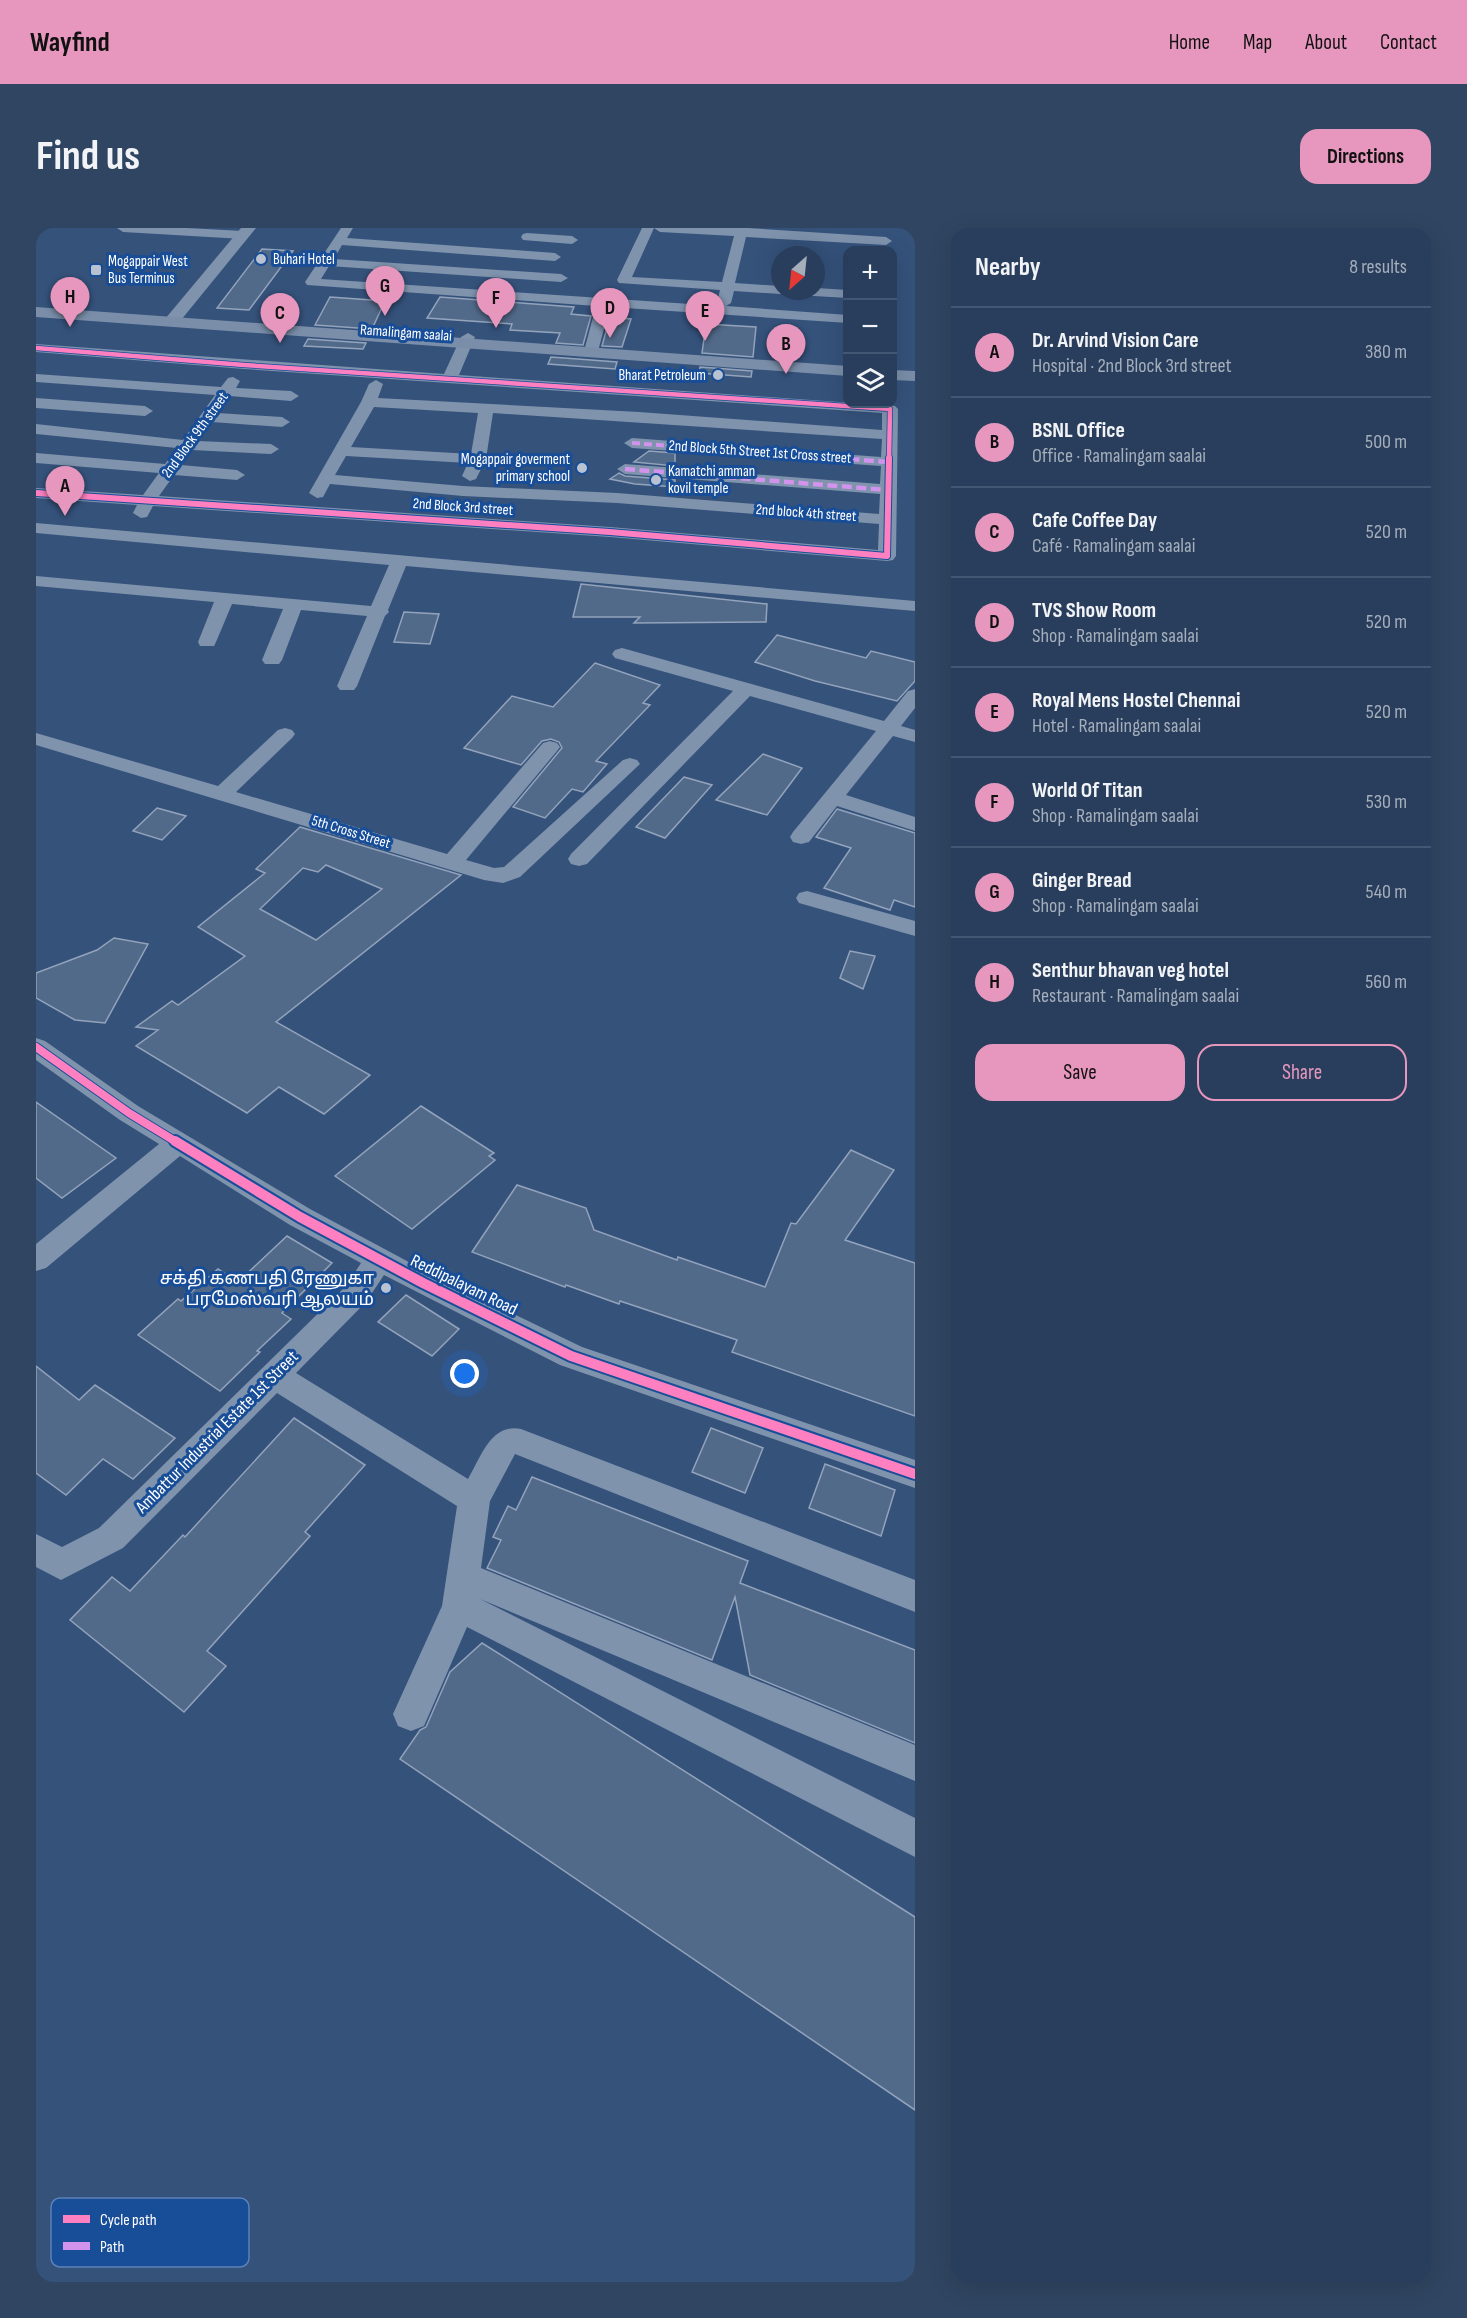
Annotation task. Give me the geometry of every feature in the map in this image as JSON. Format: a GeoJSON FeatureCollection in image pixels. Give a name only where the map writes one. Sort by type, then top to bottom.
{"type":"FeatureCollection","features":[{"type":"Feature","properties":{"kind":"main road"},"geometry":{"type":"LineString","coordinates":[[36,306],[173,319]]}},
{"type":"Feature","properties":{"kind":"main road"},"geometry":{"type":"LineString","coordinates":[[36,312],[843,364]]}},
{"type":"Feature","properties":{"kind":"main road"},"geometry":{"type":"LineString","coordinates":[[719,357],[843,370]]}},
{"type":"Feature","properties":{"kind":"main road"},"geometry":{"type":"LineString","coordinates":[[897,367],[915,369]]}},
{"type":"Feature","properties":{"kind":"main road"},"geometry":{"type":"LineString","coordinates":[[897,375],[915,376]]}},
{"type":"Feature","properties":{"kind":"street"},"geometry":{"type":"LineString","coordinates":[[123,228],[246,232]]}},
{"type":"Feature","properties":{"kind":"street"},"geometry":{"type":"LineString","coordinates":[[347,228],[312,282],[843,319]]}},
{"type":"Feature","properties":{"kind":"street"},"geometry":{"type":"LineString","coordinates":[[648,228],[624,280],[771,289]]}},
{"type":"Feature","properties":{"kind":"street"},"geometry":{"type":"LineString","coordinates":[[660,228],[741,230],[887,240]]}},
{"type":"Feature","properties":{"kind":"street"},"geometry":{"type":"LineString","coordinates":[[722,311],[741,230]]}},
{"type":"Feature","properties":{"kind":"street"},"geometry":{"type":"LineString","coordinates":[[173,319],[246,232]]}},
{"type":"Feature","properties":{"kind":"street"},"geometry":{"type":"LineString","coordinates":[[470,293],[492,252],[505,235],[572,240]]}},
{"type":"Feature","properties":{"kind":"street"},"geometry":{"type":"LineString","coordinates":[[338,241],[555,257]]}},
{"type":"Feature","properties":{"kind":"street"},"geometry":{"type":"LineString","coordinates":[[326,262],[561,278]]}},
{"type":"Feature","properties":{"kind":"street"},"geometry":{"type":"LineString","coordinates":[[825,293],[843,294]]}},
{"type":"Feature","properties":{"kind":"street"},"geometry":{"type":"LineString","coordinates":[[592,348],[604,303]]}},
{"type":"Feature","properties":{"kind":"street"},"geometry":{"type":"LineString","coordinates":[[450,378],[467,340]]}},
{"type":"Feature","properties":{"kind":"street"},"geometry":{"type":"LineString","coordinates":[[36,348],[379,375],[890,409],[888,520]]}},
{"type":"Feature","properties":{"kind":"street","name":"2nd Block 9th street"},"geometry":{"type":"LineString","coordinates":[[130,536],[147,501],[190,445],[244,365]]}},
{"type":"Feature","properties":{"kind":"street"},"geometry":{"type":"LineString","coordinates":[[307,511],[369,402],[379,375]]}},
{"type":"Feature","properties":{"kind":"street"},"geometry":{"type":"LineString","coordinates":[[36,378],[225,394],[291,396]]}},
{"type":"Feature","properties":{"kind":"street"},"geometry":{"type":"LineString","coordinates":[[325,479],[463,491],[612,521],[646,392]]}},
{"type":"Feature","properties":{"kind":"street"},"geometry":{"type":"LineString","coordinates":[[369,402],[639,417],[890,435]]}},
{"type":"Feature","properties":{"kind":"street"},"geometry":{"type":"LineString","coordinates":[[36,404],[145,411]]}},
{"type":"Feature","properties":{"kind":"street"},"geometry":{"type":"LineString","coordinates":[[463,491],[478,459],[486,410]]}},
{"type":"Feature","properties":{"kind":"street"},"geometry":{"type":"LineString","coordinates":[[208,417],[282,422]]}},
{"type":"Feature","properties":{"kind":"street"},"geometry":{"type":"LineString","coordinates":[[36,429],[190,445],[271,449]]}},
{"type":"Feature","properties":{"kind":"street","name":"2nd Block 5th Street 1st Cross street"},"geometry":{"type":"LineString","coordinates":[[632,443],[889,462]]}},
{"type":"Feature","properties":{"kind":"street"},"geometry":{"type":"LineString","coordinates":[[340,451],[478,459]]}},
{"type":"Feature","properties":{"kind":"street"},"geometry":{"type":"LineString","coordinates":[[36,458],[237,475]]}},
{"type":"Feature","properties":{"kind":"street"},"geometry":{"type":"LineString","coordinates":[[625,469],[888,490]]}},
{"type":"Feature","properties":{"kind":"street","name":"2nd Block 3rd street"},"geometry":{"type":"LineString","coordinates":[[36,493],[307,511],[612,521],[887,556],[888,520]]}},
{"type":"Feature","properties":{"kind":"street","name":"2nd block 4th street"},"geometry":{"type":"LineString","coordinates":[[612,521],[888,520]]}},
{"type":"Feature","properties":{"kind":"street"},"geometry":{"type":"LineString","coordinates":[[36,528],[400,559],[602,571],[915,606]]}},
{"type":"Feature","properties":{"kind":"street"},"geometry":{"type":"LineString","coordinates":[[347,686],[380,612],[400,559]]}},
{"type":"Feature","properties":{"kind":"street"},"geometry":{"type":"LineString","coordinates":[[36,581],[380,612]]}},
{"type":"Feature","properties":{"kind":"street"},"geometry":{"type":"LineString","coordinates":[[207,642],[225,598]]}},
{"type":"Feature","properties":{"kind":"street"},"geometry":{"type":"LineString","coordinates":[[272,660],[294,604]]}},
{"type":"Feature","properties":{"kind":"street"},"geometry":{"type":"LineString","coordinates":[[622,654],[915,736]]}},
{"type":"Feature","properties":{"kind":"street"},"geometry":{"type":"LineString","coordinates":[[579,859],[746,689]]}},
{"type":"Feature","properties":{"kind":"street"},"geometry":{"type":"LineString","coordinates":[[801,837],[915,695]]}},
{"type":"Feature","properties":{"kind":"street"},"geometry":{"type":"LineString","coordinates":[[223,793],[285,734]]}},
{"type":"Feature","properties":{"kind":"street","name":"5th Cross Street"},"geometry":{"type":"LineString","coordinates":[[36,739],[492,875],[503,876],[513,872],[630,764]]}},
{"type":"Feature","properties":{"kind":"street"},"geometry":{"type":"LineString","coordinates":[[452,862],[550,747]]}},
{"type":"Feature","properties":{"kind":"street"},"geometry":{"type":"LineString","coordinates":[[833,798],[915,824]]}},
{"type":"Feature","properties":{"kind":"street"},"geometry":{"type":"LineString","coordinates":[[807,898],[915,929]]}},
{"type":"Feature","properties":{"kind":"street","name":"Reddipalayam Road"},"geometry":{"type":"LineString","coordinates":[[36,1047],[129,1113],[300,1217],[379,1260],[571,1356],[915,1474]]}},
{"type":"Feature","properties":{"kind":"street"},"geometry":{"type":"LineString","coordinates":[[36,1260],[178,1143]]}},
{"type":"Feature","properties":{"kind":"street","name":"Ambattur Industrial Estate 1st Street"},"geometry":{"type":"LineString","coordinates":[[36,1549],[61,1565],[111,1538],[356,1294],[379,1260]]}},
{"type":"Feature","properties":{"kind":"street"},"geometry":{"type":"LineString","coordinates":[[273,1375],[474,1500]]}},
{"type":"Feature","properties":{"kind":"street"},"geometry":{"type":"LineString","coordinates":[[411,1714],[461,1591],[474,1500],[504,1445],[512,1440],[915,1596]]}},
{"type":"Feature","properties":{"kind":"street"},"geometry":{"type":"LineString","coordinates":[[461,1591],[915,1763]]}},
{"type":"Feature","properties":{"kind":"street"},"geometry":{"type":"LineString","coordinates":[[461,1591],[915,1838]]}},
{"type":"Feature","properties":{"kind":"building"},"geometry":{"type":"Polygon","coordinates":[[[262,249],[293,251],[249,310],[217,308],[262,249]]]}},
{"type":"Feature","properties":{"kind":"building"},"geometry":{"type":"Polygon","coordinates":[[[330,297],[385,301],[372,329],[315,325],[330,297]]]}},
{"type":"Feature","properties":{"kind":"building"},"geometry":{"type":"Polygon","coordinates":[[[440,297],[574,307],[571,314],[591,316],[583,345],[556,343],[560,333],[510,330],[512,324],[427,318],[440,297]]]}},
{"type":"Feature","properties":{"kind":"building"},"geometry":{"type":"Polygon","coordinates":[[[610,317],[631,319],[622,347],[602,346],[610,317]]]}},
{"type":"Feature","properties":{"kind":"building"},"geometry":{"type":"Polygon","coordinates":[[[706,324],[756,327],[753,357],[702,353],[706,324]]]}},
{"type":"Feature","properties":{"kind":"building"},"geometry":{"type":"Polygon","coordinates":[[[308,339],[366,343],[363,349],[304,346],[308,339]]]}},
{"type":"Feature","properties":{"kind":"building"},"geometry":{"type":"Polygon","coordinates":[[[551,357],[617,362],[615,369],[548,364],[551,357]]]}},
{"type":"Feature","properties":{"kind":"building"},"geometry":{"type":"Polygon","coordinates":[[[700,367],[752,371],[751,377],[699,373],[700,367]]]}},
{"type":"Feature","properties":{"kind":"building"},"geometry":{"type":"Polygon","coordinates":[[[649,451],[675,453],[675,466],[634,462],[649,451]]]}},
{"type":"Feature","properties":{"kind":"building"},"geometry":{"type":"Polygon","coordinates":[[[619,473],[625,476],[675,480],[675,487],[635,484],[610,479],[619,473]]]}},
{"type":"Feature","properties":{"kind":"building"},"geometry":{"type":"Polygon","coordinates":[[[581,584],[767,604],[766,622],[634,623],[640,617],[573,617],[581,584]]]}},
{"type":"Feature","properties":{"kind":"building"},"geometry":{"type":"Polygon","coordinates":[[[404,612],[439,614],[430,644],[394,642],[404,612]]]}},
{"type":"Feature","properties":{"kind":"building"},"geometry":{"type":"Polygon","coordinates":[[[777,635],[866,658],[871,651],[915,662],[915,681],[897,701],[815,681],[755,662],[777,635]]]}},
{"type":"Feature","properties":{"kind":"building"},"geometry":{"type":"Polygon","coordinates":[[[595,663],[660,685],[643,703],[650,705],[596,761],[607,764],[583,792],[572,789],[545,818],[513,807],[562,748],[559,742],[551,739],[542,741],[521,765],[464,748],[512,696],[553,707],[595,663]]]}},
{"type":"Feature","properties":{"kind":"building"},"geometry":{"type":"Polygon","coordinates":[[[763,754],[802,768],[767,815],[716,800],[763,754]]]}},
{"type":"Feature","properties":{"kind":"building"},"geometry":{"type":"Polygon","coordinates":[[[684,777],[712,785],[665,838],[636,827],[684,777]]]}},
{"type":"Feature","properties":{"kind":"building"},"geometry":{"type":"Polygon","coordinates":[[[157,808],[186,816],[162,840],[133,831],[157,808]]]}},
{"type":"Feature","properties":{"kind":"building"},"geometry":{"type":"Polygon","coordinates":[[[837,809],[915,833],[915,907],[894,900],[890,910],[824,888],[851,848],[816,837],[837,809]]]}},
{"type":"Feature","properties":{"kind":"building"},"geometry":{"type":"Polygon","coordinates":[[[300,827],[461,875],[276,1022],[370,1075],[324,1114],[279,1087],[247,1113],[136,1046],[158,1030],[136,1027],[172,1001],[178,1005],[245,956],[198,927],[265,873],[256,869],[300,827]],[[326,865],[318,872],[303,868],[260,909],[316,940],[382,889],[326,865]]]}},
{"type":"Feature","properties":{"kind":"building"},"geometry":{"type":"Polygon","coordinates":[[[114,938],[148,944],[105,1023],[75,1020],[36,998],[36,973],[97,950],[114,938]]]}},
{"type":"Feature","properties":{"kind":"building"},"geometry":{"type":"Polygon","coordinates":[[[850,951],[875,956],[863,989],[840,978],[850,951]]]}},
{"type":"Feature","properties":{"kind":"building"},"geometry":{"type":"Polygon","coordinates":[[[36,1102],[116,1158],[62,1198],[36,1178],[36,1102]]]}},
{"type":"Feature","properties":{"kind":"building"},"geometry":{"type":"Polygon","coordinates":[[[421,1106],[494,1153],[489,1156],[495,1160],[412,1229],[335,1176],[421,1106]]]}},
{"type":"Feature","properties":{"kind":"building"},"geometry":{"type":"Polygon","coordinates":[[[851,1150],[894,1170],[845,1240],[915,1263],[915,1416],[732,1352],[737,1340],[620,1301],[619,1304],[566,1285],[565,1287],[472,1252],[517,1185],[586,1208],[594,1230],[677,1260],[678,1257],[765,1287],[791,1223],[796,1224],[851,1150]]]}},
{"type":"Feature","properties":{"kind":"building"},"geometry":{"type":"Polygon","coordinates":[[[287,1236],[332,1263],[282,1313],[291,1319],[220,1391],[138,1335],[178,1299],[181,1301],[218,1269],[238,1282],[287,1236]]]}},
{"type":"Feature","properties":{"kind":"building"},"geometry":{"type":"Polygon","coordinates":[[[406,1295],[459,1329],[432,1356],[378,1322],[406,1295]]]}},
{"type":"Feature","properties":{"kind":"building"},"geometry":{"type":"Polygon","coordinates":[[[36,1366],[79,1400],[95,1385],[175,1438],[133,1479],[103,1459],[66,1495],[36,1473],[36,1366]]]}},
{"type":"Feature","properties":{"kind":"building"},"geometry":{"type":"Polygon","coordinates":[[[294,1418],[365,1465],[305,1532],[310,1536],[207,1651],[226,1666],[184,1712],[70,1620],[112,1577],[130,1591],[183,1535],[185,1537],[294,1418]]]}},
{"type":"Feature","properties":{"kind":"building"},"geometry":{"type":"Polygon","coordinates":[[[711,1428],[763,1448],[745,1493],[692,1472],[711,1428]]]}},
{"type":"Feature","properties":{"kind":"building"},"geometry":{"type":"Polygon","coordinates":[[[825,1464],[895,1490],[881,1536],[809,1508],[825,1464]]]}},
{"type":"Feature","properties":{"kind":"building"},"geometry":{"type":"Polygon","coordinates":[[[532,1477],[748,1561],[740,1583],[915,1650],[915,1743],[750,1675],[735,1597],[712,1660],[487,1568],[501,1540],[493,1537],[508,1506],[516,1510],[532,1477]]]}},
{"type":"Feature","properties":{"kind":"building"},"geometry":{"type":"Polygon","coordinates":[[[482,1643],[915,1917],[915,2110],[400,1759],[420,1730],[426,1727],[450,1672],[482,1643]]]}},
{"type":"Feature","properties":{"kind":"marked path"},"geometry":{"type":"LineString","coordinates":[[632,443],[889,462]]}},
{"type":"Feature","properties":{"kind":"marked path"},"geometry":{"type":"LineString","coordinates":[[625,469],[888,490]]}},
{"type":"Feature","properties":{"kind":"cycle path"},"geometry":{"type":"LineString","coordinates":[[36,348],[244,365],[890,409],[887,556],[610,532],[36,493]]}},
{"type":"Feature","properties":{"kind":"cycle path"},"geometry":{"type":"LineString","coordinates":[[36,1047],[129,1113],[300,1217],[423,1283],[571,1356],[915,1474]]}},
{"type":"Feature","properties":{"kind":"place","name":"Buhari Hotel"},"geometry":{"type":"Point","coordinates":[261,259]}},
{"type":"Feature","properties":{"kind":"place","name":"Mogappair West Bus Terminus"},"geometry":{"type":"Point","coordinates":[96,270]}},
{"type":"Feature","properties":{"kind":"place","name":"Ginger Bread"},"geometry":{"type":"Point","coordinates":[385,316]}},
{"type":"Feature","properties":{"kind":"place","name":"Senthur bhavan veg hotel"},"geometry":{"type":"Point","coordinates":[70,327]}},
{"type":"Feature","properties":{"kind":"place","name":"World Of Titan"},"geometry":{"type":"Point","coordinates":[496,328]}},
{"type":"Feature","properties":{"kind":"place","name":"TVS Show Room"},"geometry":{"type":"Point","coordinates":[610,338]}},
{"type":"Feature","properties":{"kind":"place","name":"Royal Mens Hostel Chennai"},"geometry":{"type":"Point","coordinates":[705,341]}},
{"type":"Feature","properties":{"kind":"place","name":"Cafe Coffee Day"},"geometry":{"type":"Point","coordinates":[280,343]}},
{"type":"Feature","properties":{"kind":"place","name":"BSNL Office"},"geometry":{"type":"Point","coordinates":[786,374]}},
{"type":"Feature","properties":{"kind":"place","name":"Bharat Petroleum"},"geometry":{"type":"Point","coordinates":[718,375]}},
{"type":"Feature","properties":{"kind":"place","name":"Mogappair goverment primary school"},"geometry":{"type":"Point","coordinates":[582,468]}},
{"type":"Feature","properties":{"kind":"place","name":"Kamatchi amman kovil temple"},"geometry":{"type":"Point","coordinates":[656,480]}},
{"type":"Feature","properties":{"kind":"place","name":"Dr. Arvind Vision Care"},"geometry":{"type":"Point","coordinates":[65,516]}},
{"type":"Feature","properties":{"kind":"place","name":"சக்தி கணபதி ரேணுகா பரமேஸ்வரி ஆலயம்"},"geometry":{"type":"Point","coordinates":[386,1288]}}]}
